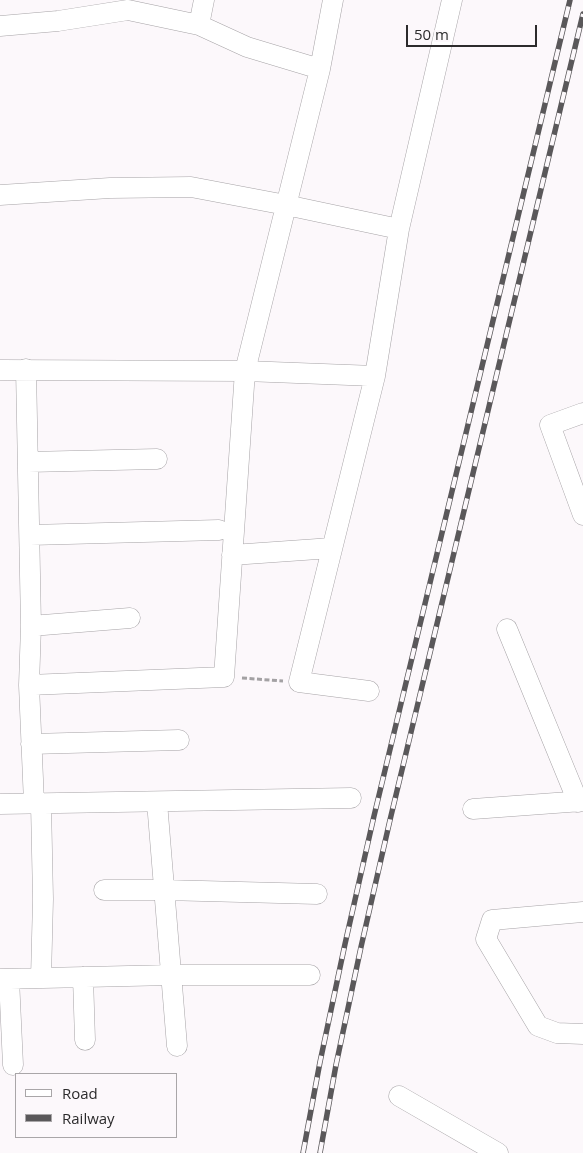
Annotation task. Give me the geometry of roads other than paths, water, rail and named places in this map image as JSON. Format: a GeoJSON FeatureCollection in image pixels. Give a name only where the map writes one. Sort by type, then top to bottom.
{"type":"FeatureCollection","features":[{"type":"Feature","properties":{"kind":"street"},"geometry":{"type":"LineString","coordinates":[[199,25],[204,0]]}},
{"type":"Feature","properties":{"kind":"street"},"geometry":{"type":"LineString","coordinates":[[29,685],[224,676],[244,371],[320,69],[333,0]]}},
{"type":"Feature","properties":{"kind":"street"},"geometry":{"type":"LineString","coordinates":[[369,691],[298,682],[376,376],[399,229],[452,0]]}},
{"type":"Feature","properties":{"kind":"street"},"geometry":{"type":"LineString","coordinates":[[0,26],[58,21],[128,5],[199,25],[247,47],[320,69]]}},
{"type":"Feature","properties":{"kind":"street"},"geometry":{"type":"LineString","coordinates":[[0,195],[110,188],[191,187],[286,204],[399,229]]}},
{"type":"Feature","properties":{"kind":"street"},"geometry":{"type":"LineString","coordinates":[[0,370],[244,371],[376,376]]}},
{"type":"Feature","properties":{"kind":"street"},"geometry":{"type":"LineString","coordinates":[[26,370],[31,626],[29,685],[31,744],[43,899],[41,978]]}},
{"type":"Feature","properties":{"kind":"street"},"geometry":{"type":"LineString","coordinates":[[583,413],[550,424],[583,515]]}},
{"type":"Feature","properties":{"kind":"street"},"geometry":{"type":"LineString","coordinates":[[28,462],[157,459]]}},
{"type":"Feature","properties":{"kind":"street"},"geometry":{"type":"LineString","coordinates":[[30,535],[219,530]]}},
{"type":"Feature","properties":{"kind":"street"},"geometry":{"type":"LineString","coordinates":[[232,555],[332,548]]}},
{"type":"Feature","properties":{"kind":"street"},"geometry":{"type":"LineString","coordinates":[[31,626],[130,618]]}},
{"type":"Feature","properties":{"kind":"street"},"geometry":{"type":"LineString","coordinates":[[474,809],[581,801],[507,629]]}},
{"type":"Feature","properties":{"kind":"street"},"geometry":{"type":"LineString","coordinates":[[31,744],[179,740]]}},
{"type":"Feature","properties":{"kind":"street"},"geometry":{"type":"LineString","coordinates":[[0,804],[351,798]]}},
{"type":"Feature","properties":{"kind":"street"},"geometry":{"type":"LineString","coordinates":[[157,802],[177,1046]]}},
{"type":"Feature","properties":{"kind":"street"},"geometry":{"type":"LineString","coordinates":[[104,890],[318,894]]}},
{"type":"Feature","properties":{"kind":"street"},"geometry":{"type":"LineString","coordinates":[[583,912],[492,920],[486,939],[538,1026],[557,1033],[583,1034]]}},
{"type":"Feature","properties":{"kind":"street"},"geometry":{"type":"LineString","coordinates":[[12,1065],[4,979],[171,975],[310,975]]}},
{"type":"Feature","properties":{"kind":"street"},"geometry":{"type":"LineString","coordinates":[[83,978],[86,1040]]}},
{"type":"Feature","properties":{"kind":"street"},"geometry":{"type":"LineString","coordinates":[[399,1096],[491,1151]]}},
{"type":"Feature","properties":{"kind":"railway"},"geometry":{"type":"LineString","coordinates":[[303,1153],[320,1062],[374,816],[570,0]]}},
{"type":"Feature","properties":{"kind":"railway"},"geometry":{"type":"LineString","coordinates":[[320,1153],[336,1065],[390,820],[583,14]]}}]}
